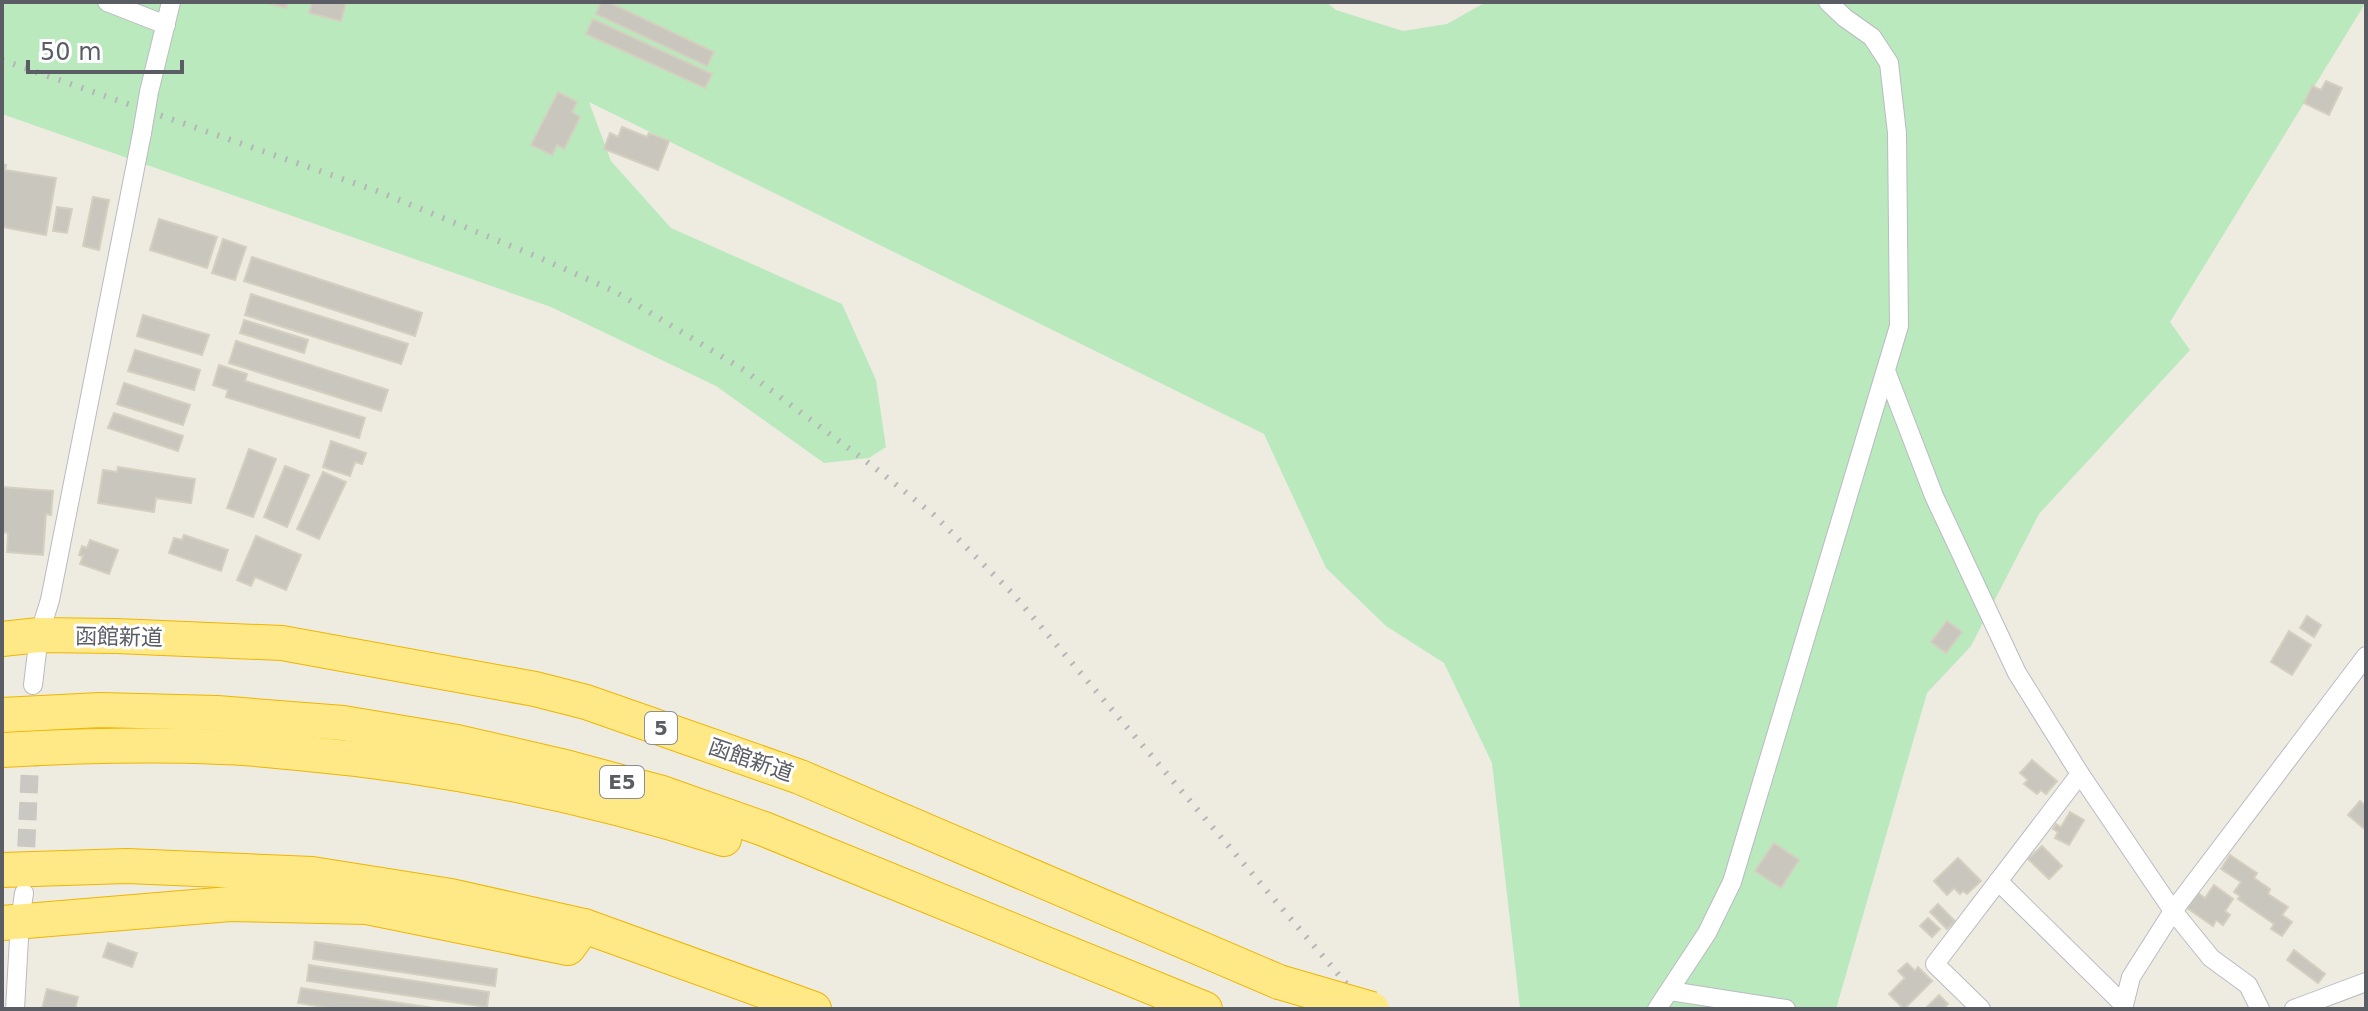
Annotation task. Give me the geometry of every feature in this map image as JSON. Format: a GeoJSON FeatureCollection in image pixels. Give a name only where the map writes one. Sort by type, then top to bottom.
{"type":"FeatureCollection","features":[{"type":"Feature","properties":{"kind":"highway","name":"函館新道"},"geometry":{"type":"LineString","coordinates":[[2,639],[39,635],[116,636],[282,643],[535,689],[586,702],[800,777],[1279,982],[1372,1009]]}},
{"type":"Feature","properties":{"kind":"highway","name":"E5"},"geometry":{"type":"LineString","coordinates":[[2,715],[100,710],[203,712],[343,723],[457,742],[561,766],[662,793],[764,829],[1205,1009]]}},
{"type":"Feature","properties":{"kind":"highway","name":"E5"},"geometry":{"type":"LineString","coordinates":[[2,750],[100,745],[223,747],[342,757],[451,771],[656,817],[835,876],[1199,1009]]}},
{"type":"Feature","properties":{"kind":"highway"},"geometry":{"type":"LineString","coordinates":[[12,902],[127,866],[312,874],[451,896],[584,926],[814,1009]]}},
{"type":"Feature","properties":{"kind":"highway"},"geometry":{"type":"LineString","coordinates":[[12,902],[367,907],[568,948],[584,926]]}},
{"type":"Feature","properties":{"kind":"street"},"geometry":{"type":"LineString","coordinates":[[107,2],[166,25]]}},
{"type":"Feature","properties":{"kind":"street"},"geometry":{"type":"LineString","coordinates":[[33,685],[39,635],[50,600],[149,92],[171,2]]}},
{"type":"Feature","properties":{"kind":"street"},"geometry":{"type":"LineString","coordinates":[[1657,1009],[1707,933],[1732,882],[1899,326],[1897,133],[1889,63],[1872,37],[1828,2]]}},
{"type":"Feature","properties":{"kind":"street"},"geometry":{"type":"LineString","coordinates":[[1886,371],[1934,496],[2017,673],[2080,774],[2173,911],[2211,958],[2248,985],[2260,1009]]}},
{"type":"Feature","properties":{"kind":"street"},"geometry":{"type":"LineString","coordinates":[[1998,881],[2123,1006],[2131,977],[2173,911],[2366,656]]}},
{"type":"Feature","properties":{"kind":"street"},"geometry":{"type":"LineString","coordinates":[[1981,1009],[1935,964],[2080,774]]}},
{"type":"Feature","properties":{"kind":"street"},"geometry":{"type":"LineString","coordinates":[[12,902],[15,1009]]}},
{"type":"Feature","properties":{"kind":"street"},"geometry":{"type":"LineString","coordinates":[[2294,1009],[2366,982]]}},
{"type":"Feature","properties":{"kind":"street"},"geometry":{"type":"LineString","coordinates":[[1670,991],[1786,1009]]}},
{"type":"Feature","properties":{"kind":"green space"},"geometry":{"type":"Polygon","coordinates":[[[2,2],[1326,2],[1336,10],[1403,31],[1447,24],[1486,2],[2366,2],[2170,322],[2190,350],[2039,514],[1971,646],[1927,693],[1836,1009],[1524,1009],[1520,1008],[1492,763],[1444,663],[1386,626],[1326,568],[1264,434],[589,102],[611,161],[671,228],[842,304],[876,380],[886,447],[869,458],[824,463],[716,386],[551,307],[2,114],[2,2]]]}},
{"type":"Feature","properties":{"kind":"building"},"geometry":{"type":"Polygon","coordinates":[[[264,2],[288,2],[286,8],[264,2]]]}},
{"type":"Feature","properties":{"kind":"building"},"geometry":{"type":"Polygon","coordinates":[[[312,2],[346,2],[341,21],[309,13],[312,2]]]}},
{"type":"Feature","properties":{"kind":"building"},"geometry":{"type":"Polygon","coordinates":[[[601,2],[608,2],[714,52],[707,66],[596,14],[601,2]]]}},
{"type":"Feature","properties":{"kind":"building"},"geometry":{"type":"Polygon","coordinates":[[[593,19],[712,74],[705,88],[586,34],[593,19]]]}},
{"type":"Feature","properties":{"kind":"building"},"geometry":{"type":"Polygon","coordinates":[[[2326,81],[2342,88],[2329,115],[2304,103],[2312,86],[2321,90],[2326,81]]]}},
{"type":"Feature","properties":{"kind":"building"},"geometry":{"type":"Polygon","coordinates":[[[558,92],[577,102],[572,112],[580,117],[564,149],[557,145],[552,155],[531,145],[558,92]]]}},
{"type":"Feature","properties":{"kind":"building"},"geometry":{"type":"Polygon","coordinates":[[[622,127],[647,137],[649,133],[669,141],[658,170],[604,149],[610,133],[618,137],[622,127]]]}},
{"type":"Feature","properties":{"kind":"building"},"geometry":{"type":"Polygon","coordinates":[[[2,164],[6,165],[5,170],[56,178],[46,235],[2,227],[2,164]]]}},
{"type":"Feature","properties":{"kind":"building"},"geometry":{"type":"Polygon","coordinates":[[[93,197],[109,200],[99,250],[83,246],[93,197]]]}},
{"type":"Feature","properties":{"kind":"building"},"geometry":{"type":"Polygon","coordinates":[[[57,207],[72,209],[67,233],[53,231],[57,207]]]}},
{"type":"Feature","properties":{"kind":"building"},"geometry":{"type":"Polygon","coordinates":[[[159,219],[217,237],[207,268],[150,250],[159,219]]]}},
{"type":"Feature","properties":{"kind":"building"},"geometry":{"type":"Polygon","coordinates":[[[223,239],[246,247],[235,280],[212,273],[223,239]]]}},
{"type":"Feature","properties":{"kind":"building"},"geometry":{"type":"Polygon","coordinates":[[[252,257],[422,313],[415,336],[244,281],[252,257]]]}},
{"type":"Feature","properties":{"kind":"building"},"geometry":{"type":"Polygon","coordinates":[[[251,294],[408,344],[401,364],[245,315],[251,294]]]}},
{"type":"Feature","properties":{"kind":"building"},"geometry":{"type":"Polygon","coordinates":[[[143,315],[209,335],[202,355],[137,336],[143,315]]]}},
{"type":"Feature","properties":{"kind":"building"},"geometry":{"type":"Polygon","coordinates":[[[244,320],[308,340],[304,353],[240,333],[244,320]]]}},
{"type":"Feature","properties":{"kind":"building"},"geometry":{"type":"Polygon","coordinates":[[[236,341],[388,390],[381,411],[229,363],[236,341]]]}},
{"type":"Feature","properties":{"kind":"building"},"geometry":{"type":"Polygon","coordinates":[[[135,350],[200,370],[194,390],[128,371],[135,350]]]}},
{"type":"Feature","properties":{"kind":"building"},"geometry":{"type":"Polygon","coordinates":[[[219,365],[247,374],[245,381],[365,418],[359,438],[226,397],[228,390],[213,385],[219,365]]]}},
{"type":"Feature","properties":{"kind":"building"},"geometry":{"type":"Polygon","coordinates":[[[124,383],[190,405],[183,425],[117,404],[124,383]]]}},
{"type":"Feature","properties":{"kind":"building"},"geometry":{"type":"Polygon","coordinates":[[[114,413],[183,436],[178,451],[108,428],[114,413]]]}},
{"type":"Feature","properties":{"kind":"building"},"geometry":{"type":"Polygon","coordinates":[[[331,441],[366,453],[362,464],[355,462],[350,476],[323,467],[331,441]]]}},
{"type":"Feature","properties":{"kind":"building"},"geometry":{"type":"Polygon","coordinates":[[[249,449],[276,459],[253,517],[227,508],[249,449]]]}},
{"type":"Feature","properties":{"kind":"building"},"geometry":{"type":"Polygon","coordinates":[[[285,466],[309,475],[287,527],[264,517],[285,466]]]}},
{"type":"Feature","properties":{"kind":"building"},"geometry":{"type":"Polygon","coordinates":[[[118,467],[195,479],[191,503],[156,498],[154,512],[98,503],[103,470],[117,472],[118,467]]]}},
{"type":"Feature","properties":{"kind":"building"},"geometry":{"type":"Polygon","coordinates":[[[323,472],[346,482],[319,539],[297,529],[323,472]]]}},
{"type":"Feature","properties":{"kind":"building"},"geometry":{"type":"Polygon","coordinates":[[[2,487],[53,491],[51,515],[46,514],[43,555],[7,552],[8,533],[2,532],[2,487]]]}},
{"type":"Feature","properties":{"kind":"building"},"geometry":{"type":"Polygon","coordinates":[[[184,535],[228,550],[221,571],[169,553],[174,538],[182,540],[184,535]]]}},
{"type":"Feature","properties":{"kind":"building"},"geometry":{"type":"Polygon","coordinates":[[[256,536],[301,555],[286,590],[255,577],[251,586],[237,580],[256,536]]]}},
{"type":"Feature","properties":{"kind":"building"},"geometry":{"type":"Polygon","coordinates":[[[90,540],[118,550],[109,574],[80,564],[82,546],[87,548],[90,540]]]}},
{"type":"Feature","properties":{"kind":"building"},"geometry":{"type":"Polygon","coordinates":[[[2307,616],[2321,625],[2314,637],[2300,628],[2307,616]]]}},
{"type":"Feature","properties":{"kind":"building"},"geometry":{"type":"Polygon","coordinates":[[[1947,621],[1962,632],[1946,653],[1931,642],[1947,621]]]}},
{"type":"Feature","properties":{"kind":"building"},"geometry":{"type":"Polygon","coordinates":[[[2289,631],[2311,645],[2292,675],[2271,662],[2289,631]]]}},
{"type":"Feature","properties":{"kind":"building"},"geometry":{"type":"Polygon","coordinates":[[[2032,760],[2057,781],[2046,794],[2041,790],[2037,794],[2024,784],[2028,780],[2020,773],[2032,760]]]}},
{"type":"Feature","properties":{"kind":"building"},"geometry":{"type":"Polygon","coordinates":[[[2360,801],[2366,806],[2366,825],[2363,828],[2348,815],[2360,801]]]}},
{"type":"Feature","properties":{"kind":"building"},"geometry":{"type":"Polygon","coordinates":[[[2070,812],[2084,820],[2069,845],[2055,838],[2058,832],[2053,829],[2056,824],[2061,827],[2070,812]]]}},
{"type":"Feature","properties":{"kind":"building"},"geometry":{"type":"Polygon","coordinates":[[[1774,843],[1799,860],[1781,888],[1755,871],[1774,843]]]}},
{"type":"Feature","properties":{"kind":"building"},"geometry":{"type":"Polygon","coordinates":[[[2042,846],[2062,866],[2049,879],[2028,859],[2042,846]]]}},
{"type":"Feature","properties":{"kind":"building"},"geometry":{"type":"Polygon","coordinates":[[[2230,855],[2257,873],[2254,878],[2270,889],[2268,894],[2288,907],[2282,915],[2292,922],[2282,936],[2271,929],[2274,924],[2238,899],[2240,896],[2234,892],[2241,882],[2221,869],[2230,855]]]}},
{"type":"Feature","properties":{"kind":"building"},"geometry":{"type":"Polygon","coordinates":[[[1958,858],[1981,881],[1967,894],[1963,891],[1960,894],[1954,888],[1947,895],[1934,881],[1958,858]]]}},
{"type":"Feature","properties":{"kind":"building"},"geometry":{"type":"Polygon","coordinates":[[[2214,885],[2233,899],[2225,911],[2230,915],[2223,925],[2216,920],[2213,926],[2187,908],[2198,893],[2205,898],[2214,885]]]}},
{"type":"Feature","properties":{"kind":"building"},"geometry":{"type":"Polygon","coordinates":[[[1938,904],[1955,921],[1947,929],[1930,912],[1938,904]]]}},
{"type":"Feature","properties":{"kind":"building"},"geometry":{"type":"Polygon","coordinates":[[[1928,918],[1940,929],[1932,937],[1920,926],[1928,918]]]}},
{"type":"Feature","properties":{"kind":"building"},"geometry":{"type":"Polygon","coordinates":[[[315,942],[497,969],[495,986],[313,959],[315,942]]]}},
{"type":"Feature","properties":{"kind":"building"},"geometry":{"type":"Polygon","coordinates":[[[108,943],[137,953],[132,967],[103,957],[108,943]]]}},
{"type":"Feature","properties":{"kind":"building"},"geometry":{"type":"Polygon","coordinates":[[[2294,950],[2325,974],[2318,983],[2287,960],[2294,950]]]}},
{"type":"Feature","properties":{"kind":"building"},"geometry":{"type":"Polygon","coordinates":[[[1907,963],[1915,971],[1918,967],[1932,981],[1904,1009],[1889,994],[1905,978],[1898,971],[1907,963]]]}},
{"type":"Feature","properties":{"kind":"building"},"geometry":{"type":"Polygon","coordinates":[[[309,965],[489,992],[487,1007],[307,981],[309,965]]]}},
{"type":"Feature","properties":{"kind":"building"},"geometry":{"type":"Polygon","coordinates":[[[301,988],[440,1009],[336,1009],[298,1003],[301,988]]]}},
{"type":"Feature","properties":{"kind":"building"},"geometry":{"type":"Polygon","coordinates":[[[47,989],[78,997],[75,1009],[42,1009],[47,989]]]}},
{"type":"Feature","properties":{"kind":"building"},"geometry":{"type":"Polygon","coordinates":[[[1939,995],[1948,1004],[1943,1009],[1928,1009],[1927,1007],[1939,995]]]}},
{"type":"Feature","properties":{"kind":"tunnel"},"geometry":{"type":"LineString","coordinates":[[25,874],[31,744]]}},
{"type":"Feature","properties":{"kind":"railway"},"geometry":{"type":"LineString","coordinates":[[2,60],[377,191],[538,257],[616,292],[744,370],[934,515],[1013,594],[1368,1009]]}}]}
